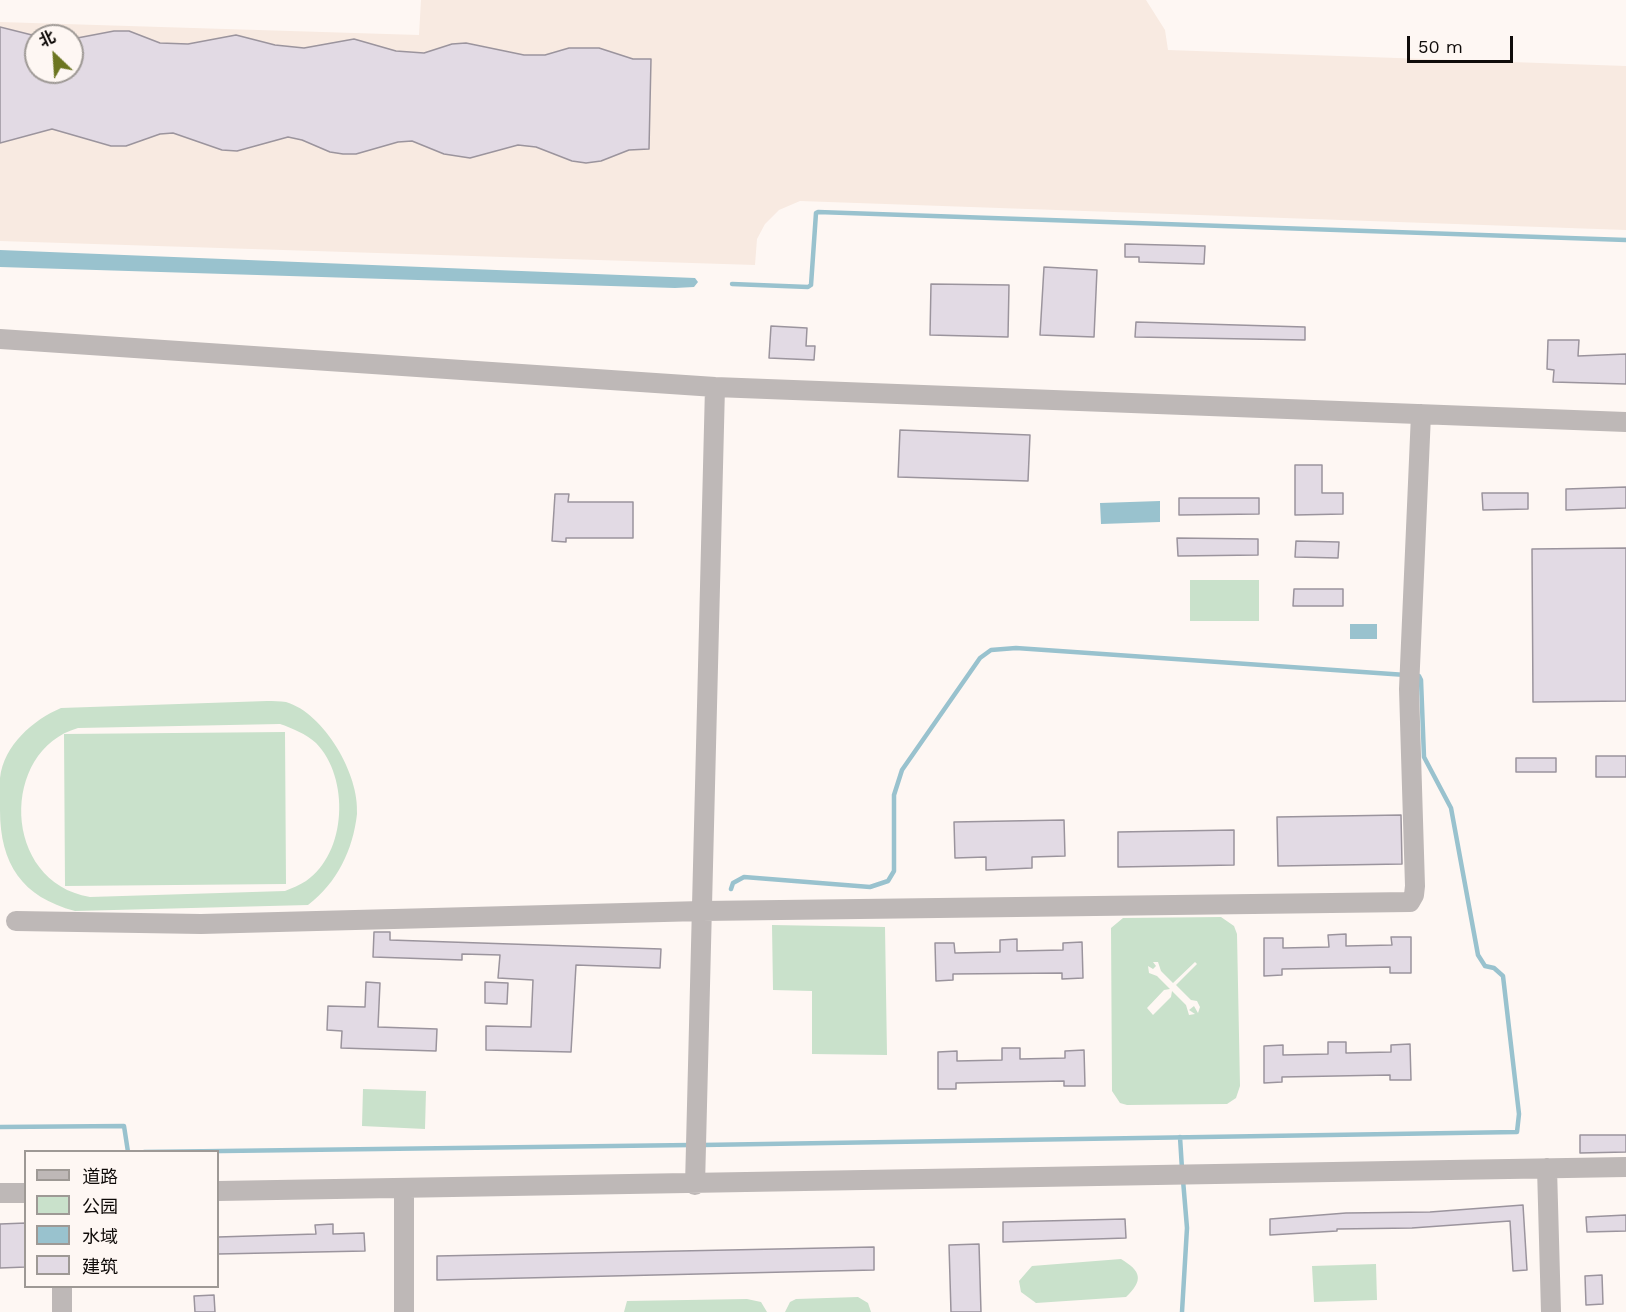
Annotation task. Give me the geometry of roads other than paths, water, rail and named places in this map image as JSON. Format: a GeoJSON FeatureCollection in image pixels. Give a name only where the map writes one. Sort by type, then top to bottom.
{"type":"FeatureCollection","features":[{"type":"Feature","properties":{"kind":"street"},"geometry":{"type":"LineString","coordinates":[[0,339],[716,387],[1626,422]]}},
{"type":"Feature","properties":{"kind":"street"},"geometry":{"type":"LineString","coordinates":[[695,1185],[716,387]]}},
{"type":"Feature","properties":{"kind":"street"},"geometry":{"type":"LineString","coordinates":[[16,921],[201,924],[702,911],[1410,902],[1415,886],[1409,689],[1421,414]]}},
{"type":"Feature","properties":{"kind":"street"},"geometry":{"type":"LineString","coordinates":[[219,1191],[695,1185],[1626,1167]]}},
{"type":"Feature","properties":{"kind":"street"},"geometry":{"type":"LineString","coordinates":[[1547,1168],[1551,1312]]}},
{"type":"Feature","properties":{"kind":"street"},"geometry":{"type":"LineString","coordinates":[[404,1189],[404,1312]]}},
{"type":"Feature","properties":{"kind":"street"},"geometry":{"type":"LineString","coordinates":[[0,1193],[24,1194]]}},
{"type":"Feature","properties":{"kind":"street"},"geometry":{"type":"LineString","coordinates":[[62,1288],[62,1312]]}},
{"type":"Feature","properties":{"kind":"water"},"geometry":{"type":"Polygon","coordinates":[[[0,250],[695,278],[698,282],[694,287],[675,288],[0,267],[0,250]]]}},
{"type":"Feature","properties":{"kind":"water"},"geometry":{"type":"Polygon","coordinates":[[[1160,501],[1160,522],[1101,524],[1100,503],[1160,501]]]}},
{"type":"Feature","properties":{"kind":"water"},"geometry":{"type":"Polygon","coordinates":[[[1350,624],[1377,624],[1377,639],[1350,639],[1350,624]]]}},
{"type":"Feature","properties":{"kind":"waterway"},"geometry":{"type":"LineString","coordinates":[[732,284],[808,287],[811,285],[816,213],[818,212],[1626,240]]}},
{"type":"Feature","properties":{"kind":"waterway"},"geometry":{"type":"LineString","coordinates":[[731,889],[733,883],[744,877],[870,887],[888,881],[894,871],[894,795],[902,770],[980,658],[991,650],[1016,648],[1406,675]]}},
{"type":"Feature","properties":{"kind":"waterway"},"geometry":{"type":"LineString","coordinates":[[702,1145],[1517,1132],[1519,1114],[1503,976],[1494,968],[1485,966],[1478,955],[1451,808],[1424,757],[1421,680],[1419,676],[1414,676]]}},
{"type":"Feature","properties":{"kind":"waterway"},"geometry":{"type":"LineString","coordinates":[[0,1127],[124,1126],[128,1150]]}},
{"type":"Feature","properties":{"kind":"waterway"},"geometry":{"type":"LineString","coordinates":[[1180,1137],[1182,1169]]}},
{"type":"Feature","properties":{"kind":"waterway"},"geometry":{"type":"LineString","coordinates":[[219,1151],[691,1145]]}},
{"type":"Feature","properties":{"kind":"waterway"},"geometry":{"type":"LineString","coordinates":[[1182,1312],[1187,1228],[1183,1180]]}}]}
